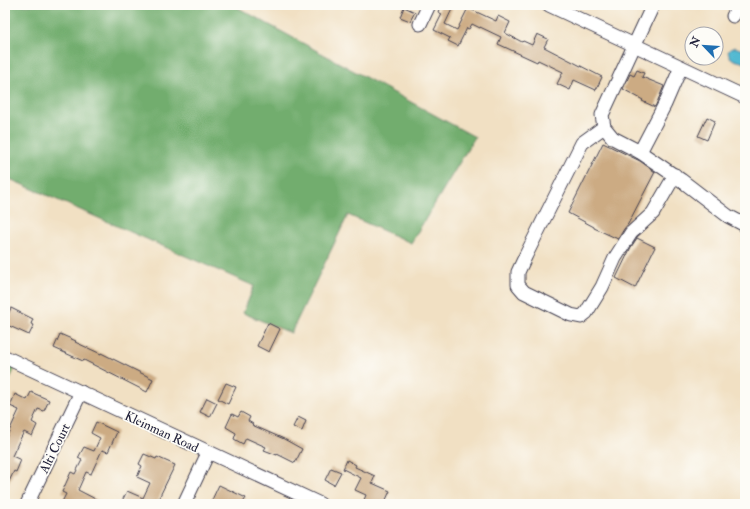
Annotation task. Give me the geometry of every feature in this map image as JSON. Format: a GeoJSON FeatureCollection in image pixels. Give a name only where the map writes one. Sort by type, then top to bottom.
{"type":"FeatureCollection","features":[{"type":"Feature","properties":{"kind":"street"},"geometry":{"type":"LineString","coordinates":[[420,24],[429,5]]}},
{"type":"Feature","properties":{"kind":"street"},"geometry":{"type":"LineString","coordinates":[[549,5],[745,97]]}},
{"type":"Feature","properties":{"kind":"street"},"geometry":{"type":"LineString","coordinates":[[654,5],[602,115],[604,127],[613,138],[640,152],[675,175],[728,216],[745,225]]}},
{"type":"Feature","properties":{"kind":"street"},"geometry":{"type":"LineString","coordinates":[[640,152],[665,104],[681,67]]}},
{"type":"Feature","properties":{"kind":"street"},"geometry":{"type":"LineString","coordinates":[[604,127],[582,143],[526,255],[518,272],[518,285],[524,292],[571,316],[580,317],[586,313],[602,287],[615,258],[631,233],[653,213],[675,175]]}},
{"type":"Feature","properties":{"kind":"street","name":"Kleinman Road"},"geometry":{"type":"LineString","coordinates":[[5,357],[320,504]]}},
{"type":"Feature","properties":{"kind":"street","name":"Alti Court"},"geometry":{"type":"LineString","coordinates":[[27,504],[81,392]]}},
{"type":"Feature","properties":{"kind":"street"},"geometry":{"type":"LineString","coordinates":[[184,504],[208,453]]}},
{"type":"Feature","properties":{"kind":"green space"},"geometry":{"type":"Polygon","coordinates":[[[5,5],[233,5],[475,137],[411,243],[348,215],[291,333],[243,313],[254,286],[5,177],[5,5]]]}},
{"type":"Feature","properties":{"kind":"green space"},"geometry":{"type":"Polygon","coordinates":[[[5,364],[15,368],[5,389],[5,364]]]}},
{"type":"Feature","properties":{"kind":"water"},"geometry":{"type":"Polygon","coordinates":[[[735,47],[745,51],[745,63],[734,60],[730,57],[728,52],[730,49],[735,47]]]}},
{"type":"Feature","properties":{"kind":"building"},"geometry":{"type":"Polygon","coordinates":[[[441,5],[454,5],[445,24],[457,30],[468,8],[496,21],[498,16],[510,22],[505,33],[522,42],[523,41],[532,45],[537,34],[548,39],[544,47],[602,77],[596,90],[574,80],[570,90],[557,84],[563,72],[498,44],[501,37],[472,24],[469,29],[467,28],[458,46],[448,41],[450,38],[434,30],[442,14],[438,12],[441,5]]]}},
{"type":"Feature","properties":{"kind":"building"},"geometry":{"type":"Polygon","coordinates":[[[404,7],[415,12],[410,21],[400,17],[404,7]]]}},
{"type":"Feature","properties":{"kind":"building"},"geometry":{"type":"Polygon","coordinates":[[[637,70],[644,73],[642,77],[664,86],[655,107],[623,89],[630,74],[634,76],[637,70]]]}},
{"type":"Feature","properties":{"kind":"building"},"geometry":{"type":"Polygon","coordinates":[[[707,117],[715,121],[707,140],[698,136],[707,117]]]}},
{"type":"Feature","properties":{"kind":"building"},"geometry":{"type":"Polygon","coordinates":[[[603,143],[640,161],[655,172],[628,224],[618,239],[594,228],[568,213],[603,143]]]}},
{"type":"Feature","properties":{"kind":"building"},"geometry":{"type":"Polygon","coordinates":[[[637,238],[655,247],[635,288],[616,278],[637,238]]]}},
{"type":"Feature","properties":{"kind":"building"},"geometry":{"type":"Polygon","coordinates":[[[11,308],[33,319],[31,324],[34,325],[29,335],[5,324],[5,320],[11,308]]]}},
{"type":"Feature","properties":{"kind":"building"},"geometry":{"type":"Polygon","coordinates":[[[268,323],[280,329],[269,352],[257,346],[268,323]]]}},
{"type":"Feature","properties":{"kind":"building"},"geometry":{"type":"Polygon","coordinates":[[[60,334],[153,379],[147,392],[84,360],[83,361],[54,348],[60,334]]]}},
{"type":"Feature","properties":{"kind":"building"},"geometry":{"type":"Polygon","coordinates":[[[226,383],[236,387],[228,404],[218,399],[226,383]]]}},
{"type":"Feature","properties":{"kind":"building"},"geometry":{"type":"Polygon","coordinates":[[[31,392],[49,400],[44,411],[38,409],[32,422],[37,425],[32,436],[24,432],[19,441],[12,456],[21,460],[16,472],[14,471],[5,490],[5,440],[19,410],[10,406],[15,394],[27,400],[31,392]]]}},
{"type":"Feature","properties":{"kind":"building"},"geometry":{"type":"Polygon","coordinates":[[[207,398],[217,403],[210,417],[200,412],[207,398]]]}},
{"type":"Feature","properties":{"kind":"building"},"geometry":{"type":"Polygon","coordinates":[[[241,412],[250,417],[248,421],[253,424],[252,425],[284,439],[302,449],[295,463],[277,454],[264,450],[266,447],[246,438],[243,444],[234,439],[236,433],[226,427],[232,414],[238,417],[241,412]]]}},
{"type":"Feature","properties":{"kind":"building"},"geometry":{"type":"Polygon","coordinates":[[[298,417],[306,421],[302,431],[293,427],[298,417]]]}},
{"type":"Feature","properties":{"kind":"building"},"geometry":{"type":"Polygon","coordinates":[[[96,422],[117,432],[108,452],[102,450],[91,474],[86,472],[78,490],[105,504],[61,504],[66,494],[62,492],[71,472],[75,474],[82,460],[78,458],[84,447],[94,451],[100,438],[91,433],[96,422]]]}},
{"type":"Feature","properties":{"kind":"building"},"geometry":{"type":"Polygon","coordinates":[[[144,454],[156,459],[157,457],[175,465],[156,504],[128,504],[122,501],[127,491],[143,498],[150,483],[137,477],[142,466],[139,464],[144,454]]]}},
{"type":"Feature","properties":{"kind":"building"},"geometry":{"type":"Polygon","coordinates":[[[347,460],[356,465],[355,467],[375,476],[372,483],[390,491],[384,504],[373,504],[364,500],[366,495],[355,490],[361,478],[343,469],[347,460]]]}},
{"type":"Feature","properties":{"kind":"building"},"geometry":{"type":"Polygon","coordinates":[[[331,468],[341,472],[334,485],[325,480],[331,468]]]}},
{"type":"Feature","properties":{"kind":"building"},"geometry":{"type":"Polygon","coordinates":[[[219,485],[246,498],[242,504],[210,504],[219,485]]]}}]}
